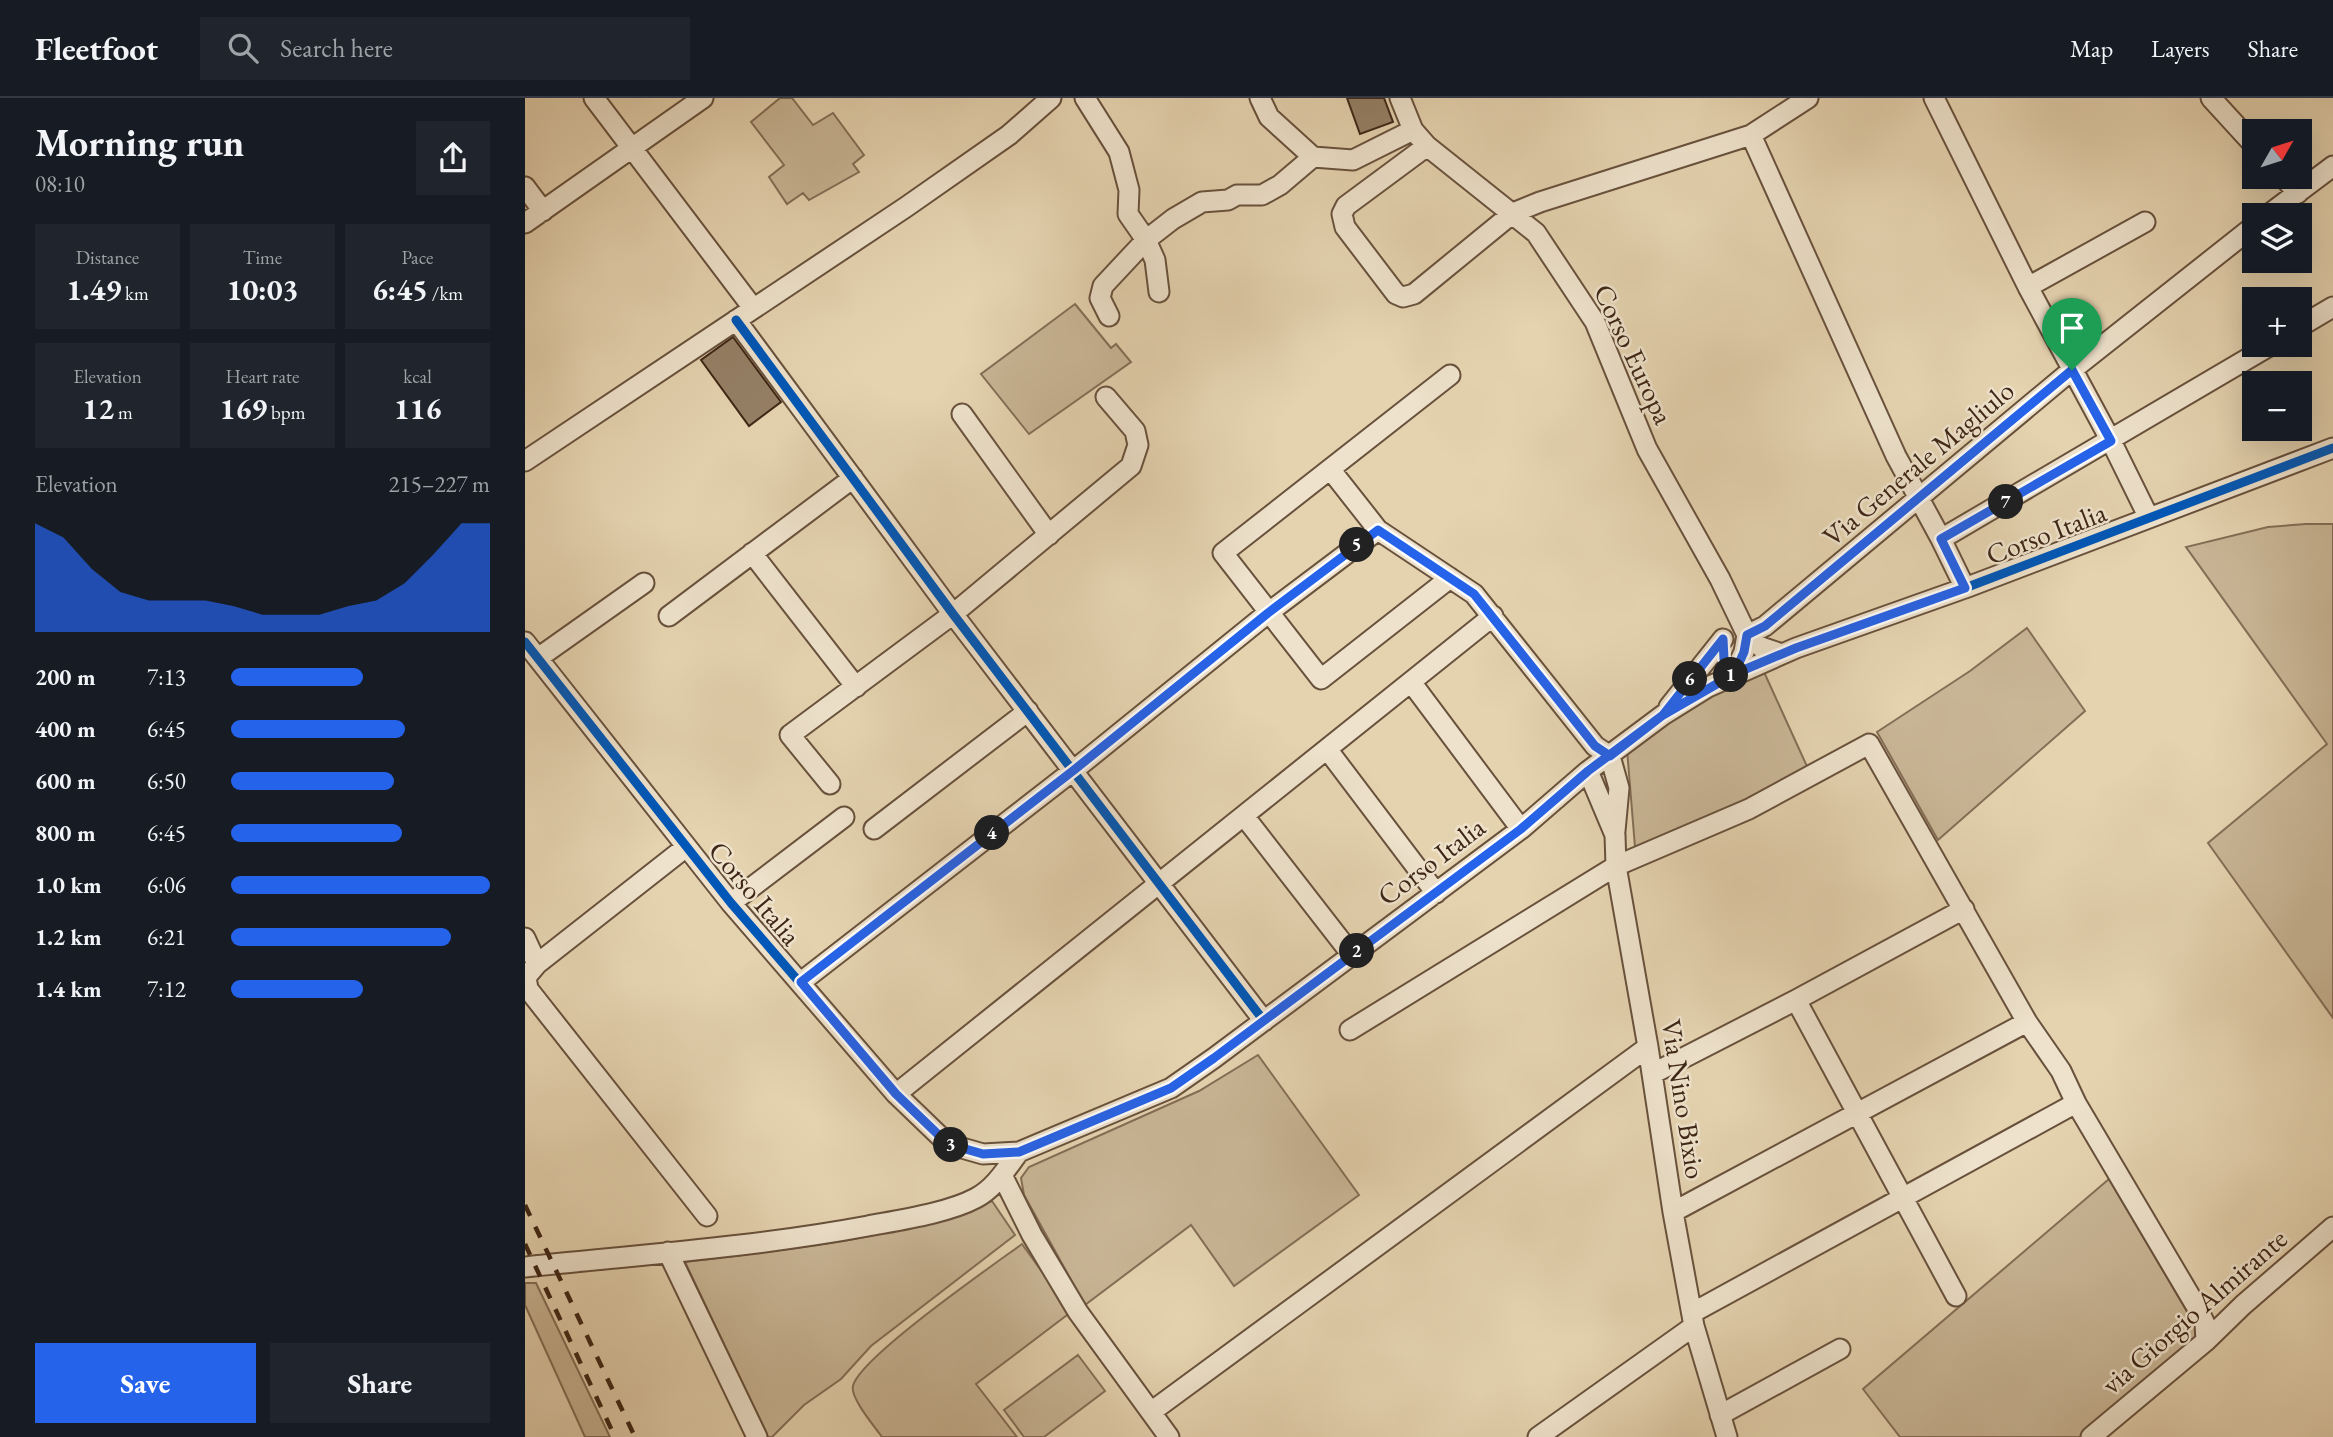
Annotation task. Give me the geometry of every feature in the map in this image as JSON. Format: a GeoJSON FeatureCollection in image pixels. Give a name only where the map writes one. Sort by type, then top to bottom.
{"type":"FeatureCollection","features":[{"type":"Feature","properties":{"kind":"street"},"geometry":{"type":"LineString","coordinates":[[594,98],[753,308]]}},
{"type":"Feature","properties":{"kind":"street"},"geometry":{"type":"LineString","coordinates":[[525,223],[703,98]]}},
{"type":"Feature","properties":{"kind":"street"},"geometry":{"type":"LineString","coordinates":[[525,461],[906,207],[997,143],[1051,98]]}},
{"type":"Feature","properties":{"kind":"street"},"geometry":{"type":"LineString","coordinates":[[1085,98],[1119,152],[1129,190],[1128,214],[1146,240],[1155,260],[1159,292]]}},
{"type":"Feature","properties":{"kind":"street"},"geometry":{"type":"LineString","coordinates":[[1259,98],[1269,117],[1313,157],[1353,160],[1413,130]]}},
{"type":"Feature","properties":{"kind":"street","name":"Corso Europa"},"geometry":{"type":"LineString","coordinates":[[1399,98],[1413,130],[1427,146],[1536,233],[1595,322],[1647,449],[1734,608]]}},
{"type":"Feature","properties":{"kind":"street"},"geometry":{"type":"LineString","coordinates":[[1427,146],[1346,206],[1342,214],[1345,227],[1399,296],[1407,298],[1513,213],[1751,135],[1808,98]]}},
{"type":"Feature","properties":{"kind":"street"},"geometry":{"type":"LineString","coordinates":[[1934,98],[2028,287],[2149,518]]}},
{"type":"Feature","properties":{"kind":"street"},"geometry":{"type":"LineString","coordinates":[[2211,98],[2242,132]]}},
{"type":"Feature","properties":{"kind":"street"},"geometry":{"type":"LineString","coordinates":[[1751,135],[1896,456],[1965,588]]}},
{"type":"Feature","properties":{"kind":"street"},"geometry":{"type":"LineString","coordinates":[[1109,316],[1100,298],[1103,286],[1146,240],[1173,219],[1202,202],[1228,200],[1237,195],[1262,195],[1280,185],[1313,157]]}},
{"type":"Feature","properties":{"kind":"street"},"geometry":{"type":"LineString","coordinates":[[2284,203],[2333,166]]}},
{"type":"Feature","properties":{"kind":"street"},"geometry":{"type":"LineString","coordinates":[[525,187],[543,211]]}},
{"type":"Feature","properties":{"kind":"street"},"geometry":{"type":"LineString","coordinates":[[2294,189],[2298,193]]}},
{"type":"Feature","properties":{"kind":"street"},"geometry":{"type":"LineString","coordinates":[[2028,287],[2145,222]]}},
{"type":"Feature","properties":{"kind":"street","name":"Via Generale Magliulo"},"geometry":{"type":"LineString","coordinates":[[1747,635],[1765,626],[2072,370],[2242,235]]}},
{"type":"Feature","properties":{"kind":"street"},"geometry":{"type":"LineString","coordinates":[[2312,319],[2333,307]]}},
{"type":"Feature","properties":{"kind":"street"},"geometry":{"type":"LineString","coordinates":[[736,320],[953,614],[1264,1021]]}},
{"type":"Feature","properties":{"kind":"street"},"geometry":{"type":"LineString","coordinates":[[1941,539],[2251,357]]}},
{"type":"Feature","properties":{"kind":"street"},"geometry":{"type":"LineString","coordinates":[[1450,376],[1223,553],[1321,679],[1450,578]]}},
{"type":"Feature","properties":{"kind":"street"},"geometry":{"type":"LineString","coordinates":[[830,784],[790,735],[953,614],[1131,466],[1138,445],[1135,431],[1106,397]]}},
{"type":"Feature","properties":{"kind":"street"},"geometry":{"type":"LineString","coordinates":[[962,414],[1049,534]]}},
{"type":"Feature","properties":{"kind":"street","name":"Corso Italia"},"geometry":{"type":"LineString","coordinates":[[530,652],[731,903],[896,1094],[948,1144],[983,1154],[1019,1152],[1171,1088],[1521,829],[1588,771],[1663,715],[1734,674],[1781,654],[1965,588],[2333,448]]}},
{"type":"Feature","properties":{"kind":"street"},"geometry":{"type":"LineString","coordinates":[[1330,469],[1378,530],[1474,594],[1595,746],[1610,756],[1619,788],[1615,835]]}},
{"type":"Feature","properties":{"kind":"street"},"geometry":{"type":"LineString","coordinates":[[669,616],[853,478]]}},
{"type":"Feature","properties":{"kind":"street"},"geometry":{"type":"LineString","coordinates":[[801,982],[1074,770],[1268,613],[1378,530]]}},
{"type":"Feature","properties":{"kind":"street"},"geometry":{"type":"LineString","coordinates":[[752,554],[856,687]]}},
{"type":"Feature","properties":{"kind":"street"},"geometry":{"type":"LineString","coordinates":[[530,652],[644,583]]}},
{"type":"Feature","properties":{"kind":"street"},"geometry":{"type":"LineString","coordinates":[[1734,608],[1747,635],[1761,646],[1781,654]]}},
{"type":"Feature","properties":{"kind":"street"},"geometry":{"type":"LineString","coordinates":[[1663,715],[1723,639],[1734,608]]}},
{"type":"Feature","properties":{"kind":"street"},"geometry":{"type":"LineString","coordinates":[[896,1094],[1493,617]]}},
{"type":"Feature","properties":{"kind":"street"},"geometry":{"type":"LineString","coordinates":[[1734,674],[1744,652],[1747,635]]}},
{"type":"Feature","properties":{"kind":"street"},"geometry":{"type":"LineString","coordinates":[[1723,639],[1724,659],[1734,674]]}},
{"type":"Feature","properties":{"kind":"street"},"geometry":{"type":"LineString","coordinates":[[1411,682],[1521,829]]}},
{"type":"Feature","properties":{"kind":"street"},"geometry":{"type":"LineString","coordinates":[[874,829],[1028,711]]}},
{"type":"Feature","properties":{"kind":"street"},"geometry":{"type":"LineString","coordinates":[[1350,1030],[1616,866],[1749,809],[1868,744],[2027,1021],[2061,1072],[2199,1311],[2205,1324],[2206,1341]]}},
{"type":"Feature","properties":{"kind":"street"},"geometry":{"type":"LineString","coordinates":[[1327,749],[1436,892]]}},
{"type":"Feature","properties":{"kind":"street","name":"Via Nino Bixio"},"geometry":{"type":"LineString","coordinates":[[1588,771],[1615,835],[1616,866],[1648,1047],[1673,1212],[1693,1319],[1727,1437]]}},
{"type":"Feature","properties":{"kind":"street"},"geometry":{"type":"LineString","coordinates":[[1244,816],[1352,955]]}},
{"type":"Feature","properties":{"kind":"street"},"geometry":{"type":"LineString","coordinates":[[731,903],[844,817]]}},
{"type":"Feature","properties":{"kind":"street"},"geometry":{"type":"LineString","coordinates":[[686,846],[537,964],[526,977],[528,989],[707,1216]]}},
{"type":"Feature","properties":{"kind":"street"},"geometry":{"type":"LineString","coordinates":[[1652,1074],[1964,909]]}},
{"type":"Feature","properties":{"kind":"street"},"geometry":{"type":"LineString","coordinates":[[525,938],[537,964]]}},
{"type":"Feature","properties":{"kind":"street"},"geometry":{"type":"LineString","coordinates":[[1796,1000],[1956,1296]]}},
{"type":"Feature","properties":{"kind":"street"},"geometry":{"type":"LineString","coordinates":[[1673,1212],[2027,1021]]}},
{"type":"Feature","properties":{"kind":"street"},"geometry":{"type":"LineString","coordinates":[[1150,1412],[1648,1047]]}},
{"type":"Feature","properties":{"kind":"street"},"geometry":{"type":"LineString","coordinates":[[1538,1437],[1693,1319],[2077,1102]]}},
{"type":"Feature","properties":{"kind":"street"},"geometry":{"type":"LineString","coordinates":[[525,1267],[832,1232],[953,1207],[977,1198],[994,1185],[1019,1152]]}},
{"type":"Feature","properties":{"kind":"street"},"geometry":{"type":"LineString","coordinates":[[1002,1175],[1032,1236],[1078,1312],[1169,1437]]}},
{"type":"Feature","properties":{"kind":"street","name":"via Giorgio Almirante"},"geometry":{"type":"LineString","coordinates":[[2091,1437],[2206,1341],[2243,1304],[2330,1235]]}},
{"type":"Feature","properties":{"kind":"street"},"geometry":{"type":"LineString","coordinates":[[668,1252],[757,1437]]}},
{"type":"Feature","properties":{"kind":"street"},"geometry":{"type":"LineString","coordinates":[[1720,1415],[1840,1349]]}},
{"type":"Feature","properties":{"kind":"shaded area"},"geometry":{"type":"Polygon","coordinates":[[[780,98],[792,98],[813,125],[833,113],[864,155],[853,164],[859,172],[809,200],[803,193],[787,204],[769,177],[784,165],[751,122],[780,98]]]}},
{"type":"Feature","properties":{"kind":"shaded area"},"geometry":{"type":"Polygon","coordinates":[[[1075,304],[1111,348],[1116,344],[1131,362],[1029,434],[981,374],[1075,304]]]}},
{"type":"Feature","properties":{"kind":"shaded area"},"geometry":{"type":"Polygon","coordinates":[[[2333,524],[2333,1018],[2208,843],[2327,744],[2186,547],[2268,527],[2333,524]]]}},
{"type":"Feature","properties":{"kind":"shaded area"},"geometry":{"type":"Polygon","coordinates":[[[2027,628],[2085,711],[1938,840],[1877,732],[1970,671],[2027,628]]]}},
{"type":"Feature","properties":{"kind":"shaded area"},"geometry":{"type":"Polygon","coordinates":[[[1764,672],[1810,773],[1656,841],[1635,847],[1627,749],[1711,692],[1764,672]]]}},
{"type":"Feature","properties":{"kind":"shaded area"},"geometry":{"type":"Polygon","coordinates":[[[1258,1055],[1359,1195],[1234,1286],[1191,1225],[1085,1305],[1024,1195],[1021,1178],[1029,1167],[1199,1091],[1258,1055]]]}},
{"type":"Feature","properties":{"kind":"shaded area"},"geometry":{"type":"Polygon","coordinates":[[[2109,1179],[2195,1325],[2197,1343],[2085,1437],[1900,1437],[1863,1389],[2109,1179]]]}},
{"type":"Feature","properties":{"kind":"shaded area"},"geometry":{"type":"Polygon","coordinates":[[[992,1201],[1015,1235],[871,1346],[841,1379],[804,1405],[772,1437],[768,1437],[685,1262],[879,1234],[918,1225],[992,1201]]]}},
{"type":"Feature","properties":{"kind":"shaded area"},"geometry":{"type":"Polygon","coordinates":[[[1022,1244],[1071,1312],[976,1384],[1017,1437],[882,1437],[855,1398],[853,1386],[861,1373],[901,1335],[1022,1244]]]}},
{"type":"Feature","properties":{"kind":"shaded area"},"geometry":{"type":"Polygon","coordinates":[[[525,1283],[536,1283],[610,1437],[585,1437],[525,1305],[525,1283]]]}},
{"type":"Feature","properties":{"kind":"shaded area"},"geometry":{"type":"Polygon","coordinates":[[[1078,1355],[1105,1391],[1044,1437],[1024,1437],[1004,1410],[1078,1355]]]}},
{"type":"Feature","properties":{"kind":"building"},"geometry":{"type":"Polygon","coordinates":[[[1347,98],[1384,98],[1393,122],[1360,134],[1347,98]]]}},
{"type":"Feature","properties":{"kind":"building"},"geometry":{"type":"Polygon","coordinates":[[[733,337],[781,402],[749,426],[701,360],[733,337]]]}},
{"type":"Feature","properties":{"kind":"railway"},"geometry":{"type":"LineString","coordinates":[[525,1205],[635,1437]]}},
{"type":"Feature","properties":{"kind":"railway"},"geometry":{"type":"LineString","coordinates":[[525,1244],[615,1437]]}},
{"type":"Feature","properties":{"kind":"cycle path"},"geometry":{"type":"LineString","coordinates":[[736,320],[953,614],[1264,1021]]}},
{"type":"Feature","properties":{"kind":"cycle path"},"geometry":{"type":"LineString","coordinates":[[525,642],[731,903],[896,1094],[948,1144],[983,1154],[1019,1152],[1171,1088],[1521,829],[1588,771],[1663,715],[1708,687],[1796,648],[1965,588],[2333,448]]}},
{"type":"Feature","properties":{"kind":"route"},"geometry":{"type":"LineString","coordinates":[[2072,370],[1765,626],[1747,635],[1744,652],[1734,674],[1663,715],[1610,756],[1588,771],[1521,829],[1171,1088],[1019,1152],[983,1154],[948,1144],[896,1094],[801,982],[1074,770],[1268,613],[1378,530],[1474,594],[1595,746],[1610,756],[1663,715],[1723,639],[1724,659],[1734,674],[1796,648],[1965,588],[1941,539],[2111,441],[2072,370]]}}]}
